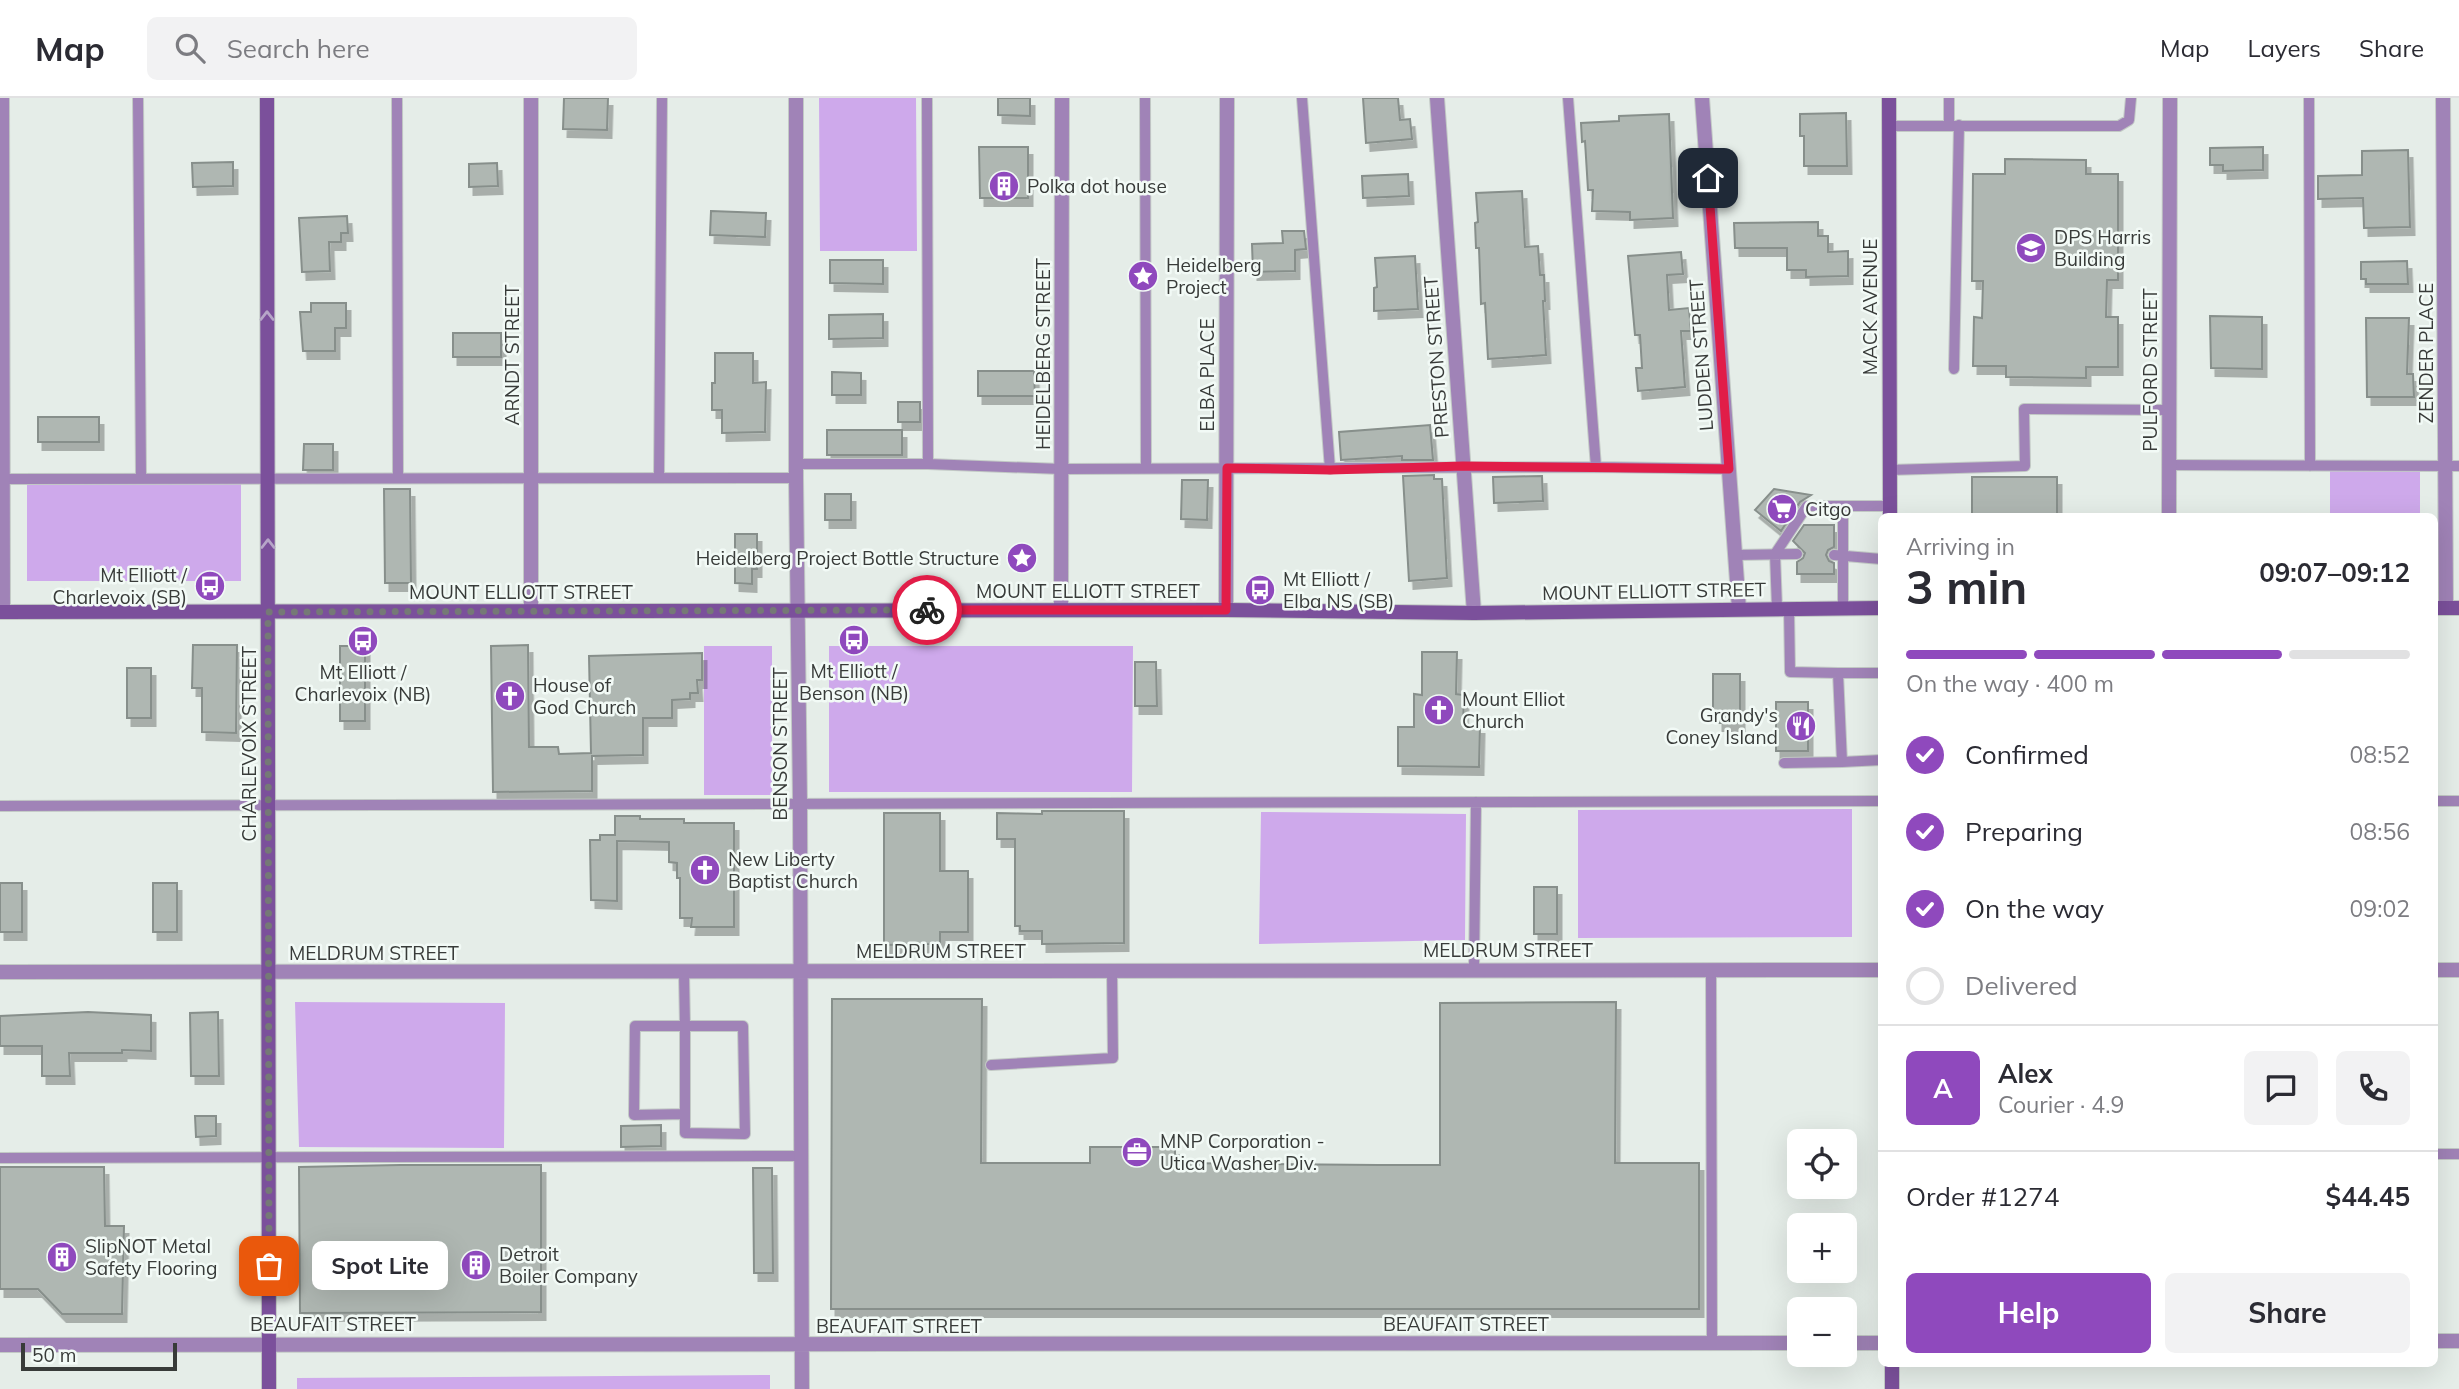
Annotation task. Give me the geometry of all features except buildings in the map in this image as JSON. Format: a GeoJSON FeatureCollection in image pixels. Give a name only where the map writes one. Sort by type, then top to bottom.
{"type":"FeatureCollection","features":[{"type":"Feature","properties":{"kind":"main road","name":"CHARLEVOIX STREET"},"geometry":{"type":"LineString","coordinates":[[267,98],[269,1389]]}},
{"type":"Feature","properties":{"kind":"main road","name":"MACK AVENUE"},"geometry":{"type":"LineString","coordinates":[[1889,98],[1890,511]]}},
{"type":"Feature","properties":{"kind":"main road","name":"MOUNT ELLIOTT STREET"},"geometry":{"type":"LineString","coordinates":[[1,612],[1226,610],[1474,613],[1878,608]]}},
{"type":"Feature","properties":{"kind":"main road"},"geometry":{"type":"LineString","coordinates":[[1892,1367],[1892,1389]]}},
{"type":"Feature","properties":{"kind":"street"},"geometry":{"type":"LineString","coordinates":[[1,612],[2,98]]}},
{"type":"Feature","properties":{"kind":"street","name":"ARNDT STREET"},"geometry":{"type":"LineString","coordinates":[[531,98],[531,611]]}},
{"type":"Feature","properties":{"kind":"street","name":"BENSON STREET"},"geometry":{"type":"LineString","coordinates":[[796,98],[802,1389]]}},
{"type":"Feature","properties":{"kind":"street","name":"HEIDELBERG STREET"},"geometry":{"type":"LineString","coordinates":[[1061,610],[1062,98]]}},
{"type":"Feature","properties":{"kind":"street","name":"ELBA PLACE"},"geometry":{"type":"LineString","coordinates":[[1226,610],[1227,98]]}},
{"type":"Feature","properties":{"kind":"street","name":"PRESTON STREET"},"geometry":{"type":"LineString","coordinates":[[1437,98],[1474,613]]}},
{"type":"Feature","properties":{"kind":"street","name":"LUDDEN STREET"},"geometry":{"type":"LineString","coordinates":[[1702,98],[1739,609]]}},
{"type":"Feature","properties":{"kind":"street","name":"PULFORD STREET"},"geometry":{"type":"LineString","coordinates":[[2169,513],[2170,98]]}},
{"type":"Feature","properties":{"kind":"street","name":"ZENDER PLACE"},"geometry":{"type":"LineString","coordinates":[[2443,98],[2452,466],[2446,608]]}},
{"type":"Feature","properties":{"kind":"street","name":"MELDRUM STREET"},"geometry":{"type":"LineString","coordinates":[[0,972],[1878,970]]}},
{"type":"Feature","properties":{"kind":"street"},"geometry":{"type":"LineString","coordinates":[[2438,970],[2459,970]]}},
{"type":"Feature","properties":{"kind":"street"},"geometry":{"type":"LineString","coordinates":[[2438,1341],[2459,1341]]}},
{"type":"Feature","properties":{"kind":"street"},"geometry":{"type":"LineString","coordinates":[[1857,1343],[1878,1342]]}},
{"type":"Feature","properties":{"kind":"street","name":"BEAUFAIT STREET"},"geometry":{"type":"LineString","coordinates":[[0,1345],[1787,1343]]}},
{"type":"Feature","properties":{"kind":"lane"},"geometry":{"type":"LineString","coordinates":[[138,98],[141,478]]}},
{"type":"Feature","properties":{"kind":"lane"},"geometry":{"type":"LineString","coordinates":[[397,98],[397,478]]}},
{"type":"Feature","properties":{"kind":"lane"},"geometry":{"type":"LineString","coordinates":[[659,478],[662,98]]}},
{"type":"Feature","properties":{"kind":"lane"},"geometry":{"type":"LineString","coordinates":[[927,98],[928,464]]}},
{"type":"Feature","properties":{"kind":"lane"},"geometry":{"type":"LineString","coordinates":[[1145,98],[1146,468]]}},
{"type":"Feature","properties":{"kind":"lane"},"geometry":{"type":"LineString","coordinates":[[1302,98],[1330,470]]}},
{"type":"Feature","properties":{"kind":"lane"},"geometry":{"type":"LineString","coordinates":[[1568,98],[1596,467]]}},
{"type":"Feature","properties":{"kind":"lane"},"geometry":{"type":"LineString","coordinates":[[1949,98],[1954,125],[1954,369]]}},
{"type":"Feature","properties":{"kind":"lane"},"geometry":{"type":"LineString","coordinates":[[1889,126],[2119,126],[2129,120],[2131,98]]}},
{"type":"Feature","properties":{"kind":"lane"},"geometry":{"type":"LineString","coordinates":[[2309,98],[2310,466]]}},
{"type":"Feature","properties":{"kind":"lane"},"geometry":{"type":"LineString","coordinates":[[1889,470],[2025,466],[2024,409],[2169,410]]}},
{"type":"Feature","properties":{"kind":"lane"},"geometry":{"type":"LineString","coordinates":[[1,479],[659,478],[928,464],[1062,469],[1330,470],[1463,466],[1729,469]]}},
{"type":"Feature","properties":{"kind":"lane"},"geometry":{"type":"LineString","coordinates":[[2169,465],[2452,466]]}},
{"type":"Feature","properties":{"kind":"lane"},"geometry":{"type":"LineString","coordinates":[[1878,673],[1790,673],[1775,554],[1807,506],[1843,506],[1890,511]]}},
{"type":"Feature","properties":{"kind":"lane"},"geometry":{"type":"LineString","coordinates":[[1843,506],[1838,555],[1843,608]]}},
{"type":"Feature","properties":{"kind":"lane"},"geometry":{"type":"LineString","coordinates":[[1735,555],[1797,554]]}},
{"type":"Feature","properties":{"kind":"lane"},"geometry":{"type":"LineString","coordinates":[[1838,555],[1878,559]]}},
{"type":"Feature","properties":{"kind":"lane"},"geometry":{"type":"LineString","coordinates":[[1838,673],[1842,762]]}},
{"type":"Feature","properties":{"kind":"lane"},"geometry":{"type":"LineString","coordinates":[[1784,763],[1878,760]]}},
{"type":"Feature","properties":{"kind":"lane"},"geometry":{"type":"LineString","coordinates":[[0,807],[1878,801]]}},
{"type":"Feature","properties":{"kind":"lane"},"geometry":{"type":"LineString","coordinates":[[2438,801],[2459,801]]}},
{"type":"Feature","properties":{"kind":"lane"},"geometry":{"type":"LineString","coordinates":[[1474,969],[1476,802]]}},
{"type":"Feature","properties":{"kind":"lane"},"geometry":{"type":"LineString","coordinates":[[991,1065],[1113,1058],[1112,970]]}},
{"type":"Feature","properties":{"kind":"lane"},"geometry":{"type":"LineString","coordinates":[[1711,970],[1712,1343]]}},
{"type":"Feature","properties":{"kind":"lane"},"geometry":{"type":"LineString","coordinates":[[684,973],[685,1026],[685,1114],[685,1133],[745,1134],[743,1026],[685,1026],[635,1026],[634,1115],[685,1114]]}},
{"type":"Feature","properties":{"kind":"lane"},"geometry":{"type":"LineString","coordinates":[[2438,1154],[2459,1154]]}},
{"type":"Feature","properties":{"kind":"lane"},"geometry":{"type":"LineString","coordinates":[[0,1158],[801,1156]]}},
{"type":"Feature","properties":{"kind":"shaded area"},"geometry":{"type":"Polygon","coordinates":[[[819,98],[916,98],[917,251],[820,251],[819,98]]]}},
{"type":"Feature","properties":{"kind":"shaded area"},"geometry":{"type":"Polygon","coordinates":[[[2330,471],[2420,471],[2420,513],[2330,513],[2330,471]]]}},
{"type":"Feature","properties":{"kind":"shaded area"},"geometry":{"type":"Polygon","coordinates":[[[27,483],[241,483],[241,581],[27,581],[27,483]]]}},
{"type":"Feature","properties":{"kind":"shaded area"},"geometry":{"type":"Polygon","coordinates":[[[704,646],[772,646],[772,795],[704,795],[704,646]]]}},
{"type":"Feature","properties":{"kind":"shaded area"},"geometry":{"type":"Polygon","coordinates":[[[829,646],[1133,646],[1132,792],[829,792],[829,646]]]}},
{"type":"Feature","properties":{"kind":"shaded area"},"geometry":{"type":"Polygon","coordinates":[[[1852,809],[1852,937],[1578,938],[1578,810],[1852,809]]]}},
{"type":"Feature","properties":{"kind":"shaded area"},"geometry":{"type":"Polygon","coordinates":[[[1261,812],[1466,814],[1465,940],[1259,944],[1261,812]]]}},
{"type":"Feature","properties":{"kind":"shaded area"},"geometry":{"type":"Polygon","coordinates":[[[295,1002],[505,1003],[504,1148],[299,1147],[295,1002]]]}},
{"type":"Feature","properties":{"kind":"shaded area"},"geometry":{"type":"Polygon","coordinates":[[[770,1375],[770,1389],[297,1389],[297,1378],[770,1375]]]}},
{"type":"Feature","properties":{"kind":"way so far"},"geometry":{"type":"LineString","coordinates":[[269,1266],[268,612],[927,610]]}},
{"type":"Feature","properties":{"kind":"place","name":"Polka dot house"},"geometry":{"type":"Point","coordinates":[1004,186]}},
{"type":"Feature","properties":{"kind":"place","name":"DPS Harris Building"},"geometry":{"type":"Point","coordinates":[2031,248]}},
{"type":"Feature","properties":{"kind":"place","name":"Heidelberg Project"},"geometry":{"type":"Point","coordinates":[1143,276]}},
{"type":"Feature","properties":{"kind":"place","name":"Citgo"},"geometry":{"type":"Point","coordinates":[1782,509]}},
{"type":"Feature","properties":{"kind":"place","name":"Heidelberg Project Bottle Structure"},"geometry":{"type":"Point","coordinates":[1022,558]}},
{"type":"Feature","properties":{"kind":"place","name":"Mt Elliott / Charlevoix (SB)"},"geometry":{"type":"Point","coordinates":[210,586]}},
{"type":"Feature","properties":{"kind":"place","name":"Mt Elliott / Elba NS (SB)"},"geometry":{"type":"Point","coordinates":[1260,590]}},
{"type":"Feature","properties":{"kind":"place","name":"Mt Elliott / Benson (NB)"},"geometry":{"type":"Point","coordinates":[854,640]}},
{"type":"Feature","properties":{"kind":"place","name":"Mt Elliott / Charlevoix (NB)"},"geometry":{"type":"Point","coordinates":[363,641]}},
{"type":"Feature","properties":{"kind":"place","name":"House of God Church"},"geometry":{"type":"Point","coordinates":[510,696]}},
{"type":"Feature","properties":{"kind":"place","name":"Mount Elliot Church"},"geometry":{"type":"Point","coordinates":[1439,710]}},
{"type":"Feature","properties":{"kind":"place","name":"Grandy's Coney Island"},"geometry":{"type":"Point","coordinates":[1801,726]}},
{"type":"Feature","properties":{"kind":"place","name":"New Liberty Baptist Church"},"geometry":{"type":"Point","coordinates":[705,870]}},
{"type":"Feature","properties":{"kind":"place","name":"MNP Corporation - Utica Washer Div."},"geometry":{"type":"Point","coordinates":[1137,1152]}},
{"type":"Feature","properties":{"kind":"place","name":"SlipNOT Metal Safety Flooring"},"geometry":{"type":"Point","coordinates":[62,1257]}},
{"type":"Feature","properties":{"kind":"place","name":"Detroit Boiler Company"},"geometry":{"type":"Point","coordinates":[476,1265]}},
{"type":"Feature","properties":{"kind":"place","name":"Spot Lite"},"geometry":{"type":"Point","coordinates":[269,1266]}},
{"type":"Feature","properties":{"kind":"route"},"geometry":{"type":"LineString","coordinates":[[927,610],[1226,610],[1227,468],[1330,470],[1463,466],[1729,469],[1708,178]]}}]}
